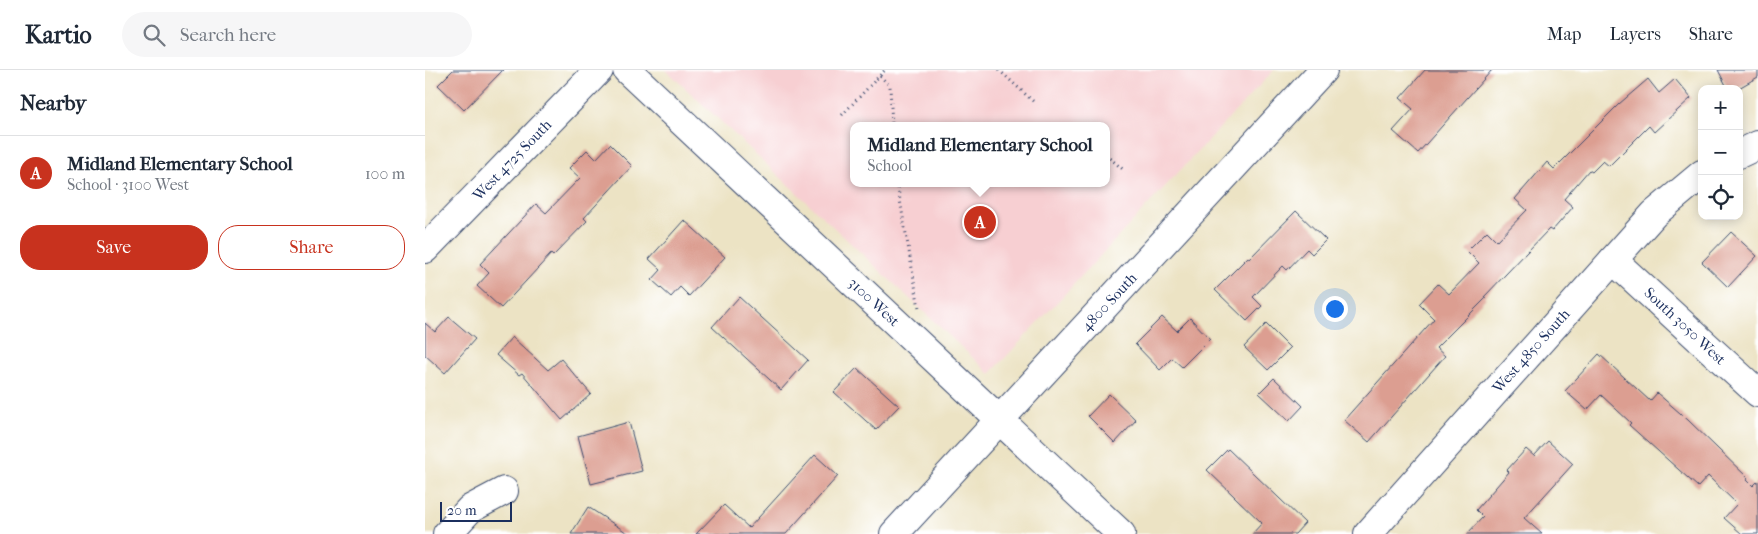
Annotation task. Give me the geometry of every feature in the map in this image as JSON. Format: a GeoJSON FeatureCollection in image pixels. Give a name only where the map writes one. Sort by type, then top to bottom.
{"type":"FeatureCollection","features":[{"type":"Feature","properties":{"kind":"street","name":"West 4725 South"},"geometry":{"type":"LineString","coordinates":[[425,250],[599,70]]}},
{"type":"Feature","properties":{"kind":"street","name":"3100 West"},"geometry":{"type":"LineString","coordinates":[[627,70],[1121,534]]}},
{"type":"Feature","properties":{"kind":"street","name":"4800 South"},"geometry":{"type":"LineString","coordinates":[[894,534],[1323,70]]}},
{"type":"Feature","properties":{"kind":"street"},"geometry":{"type":"LineString","coordinates":[[1743,152],[1758,145]]}},
{"type":"Feature","properties":{"kind":"street","name":"West 4850 South"},"geometry":{"type":"LineString","coordinates":[[1368,534],[1654,214],[1701,175]]}},
{"type":"Feature","properties":{"kind":"street","name":"South 3050 West"},"geometry":{"type":"LineString","coordinates":[[1613,260],[1758,393]]}},
{"type":"Feature","properties":{"kind":"street"},"geometry":{"type":"LineString","coordinates":[[447,534],[470,509],[504,491]]}},
{"type":"Feature","properties":{"kind":"path"},"geometry":{"type":"LineString","coordinates":[[842,115],[885,70]]}},
{"type":"Feature","properties":{"kind":"path"},"geometry":{"type":"LineString","coordinates":[[999,70],[1035,103]]}},
{"type":"Feature","properties":{"kind":"path"},"geometry":{"type":"LineString","coordinates":[[880,76],[890,86],[892,122]]}},
{"type":"Feature","properties":{"kind":"path"},"geometry":{"type":"LineString","coordinates":[[1110,158],[1125,171]]}},
{"type":"Feature","properties":{"kind":"path"},"geometry":{"type":"LineString","coordinates":[[898,187],[919,309]]}},
{"type":"Feature","properties":{"kind":"shaded area"},"geometry":{"type":"Polygon","coordinates":[[[666,70],[1274,70],[990,374],[666,70]]]}},
{"type":"Feature","properties":{"kind":"building"},"geometry":{"type":"Polygon","coordinates":[[[453,70],[503,70],[464,110],[438,85],[453,70]]]}},
{"type":"Feature","properties":{"kind":"building"},"geometry":{"type":"Polygon","coordinates":[[[1425,70],[1492,70],[1418,153],[1393,131],[1413,109],[1400,98],[1425,70]]]}},
{"type":"Feature","properties":{"kind":"building"},"geometry":{"type":"Polygon","coordinates":[[[1718,70],[1758,70],[1758,77],[1743,86],[1726,85],[1718,70]]]}},
{"type":"Feature","properties":{"kind":"building"},"geometry":{"type":"Polygon","coordinates":[[[1648,79],[1659,93],[1675,79],[1691,98],[1654,132],[1649,126],[1609,166],[1603,161],[1592,172],[1589,170],[1564,199],[1573,207],[1552,231],[1549,229],[1484,297],[1486,298],[1436,348],[1445,356],[1369,442],[1344,420],[1434,319],[1419,304],[1438,284],[1449,294],[1479,263],[1467,251],[1487,231],[1497,241],[1527,210],[1515,199],[1547,162],[1554,169],[1619,104],[1648,79]]]}},
{"type":"Feature","properties":{"kind":"building"},"geometry":{"type":"Polygon","coordinates":[[[610,144],[632,166],[584,218],[587,221],[553,256],[551,254],[501,308],[477,286],[489,273],[480,264],[536,204],[546,213],[580,178],[569,168],[587,150],[596,159],[610,144]]]}},
{"type":"Feature","properties":{"kind":"building"},"geometry":{"type":"Polygon","coordinates":[[[1296,211],[1326,240],[1312,254],[1307,249],[1287,270],[1283,266],[1253,297],[1262,306],[1247,321],[1215,290],[1248,257],[1249,259],[1296,211]]]}},
{"type":"Feature","properties":{"kind":"building"},"geometry":{"type":"Polygon","coordinates":[[[684,220],[725,257],[689,296],[680,287],[671,297],[652,280],[661,270],[649,259],[684,220]]]}},
{"type":"Feature","properties":{"kind":"building"},"geometry":{"type":"Polygon","coordinates":[[[1731,232],[1757,256],[1728,287],[1702,262],[1731,232]]]}},
{"type":"Feature","properties":{"kind":"building"},"geometry":{"type":"Polygon","coordinates":[[[739,297],[808,360],[781,390],[712,327],[739,297]]]}},
{"type":"Feature","properties":{"kind":"building"},"geometry":{"type":"Polygon","coordinates":[[[449,317],[475,339],[445,373],[425,355],[425,323],[435,332],[449,317]]]}},
{"type":"Feature","properties":{"kind":"building"},"geometry":{"type":"Polygon","coordinates":[[[1162,317],[1177,331],[1190,318],[1210,339],[1182,367],[1172,358],[1160,370],[1135,344],[1162,317]]]}},
{"type":"Feature","properties":{"kind":"building"},"geometry":{"type":"Polygon","coordinates":[[[1266,324],[1290,348],[1268,370],[1244,347],[1266,324]]]}},
{"type":"Feature","properties":{"kind":"building"},"geometry":{"type":"Polygon","coordinates":[[[512,337],[548,370],[561,359],[591,394],[562,420],[522,373],[519,375],[496,355],[512,337]]]}},
{"type":"Feature","properties":{"kind":"building"},"geometry":{"type":"Polygon","coordinates":[[[1599,354],[1650,401],[1657,393],[1748,478],[1747,480],[1753,486],[1758,481],[1758,534],[1742,534],[1724,518],[1737,504],[1708,476],[1698,487],[1629,425],[1631,423],[1601,395],[1587,410],[1565,391],[1599,354]]]}},
{"type":"Feature","properties":{"kind":"building"},"geometry":{"type":"Polygon","coordinates":[[[857,368],[899,406],[876,430],[834,392],[857,368]]]}},
{"type":"Feature","properties":{"kind":"building"},"geometry":{"type":"Polygon","coordinates":[[[1274,378],[1303,406],[1289,421],[1259,393],[1274,378]]]}},
{"type":"Feature","properties":{"kind":"building"},"geometry":{"type":"Polygon","coordinates":[[[1109,394],[1136,420],[1115,443],[1088,416],[1109,394]]]}},
{"type":"Feature","properties":{"kind":"building"},"geometry":{"type":"Polygon","coordinates":[[[629,422],[642,471],[591,484],[578,436],[629,422]]]}},
{"type":"Feature","properties":{"kind":"building"},"geometry":{"type":"Polygon","coordinates":[[[1548,441],[1573,464],[1524,518],[1542,534],[1467,534],[1483,517],[1476,510],[1509,472],[1507,470],[1526,449],[1534,456],[1548,441]]]}},
{"type":"Feature","properties":{"kind":"building"},"geometry":{"type":"Polygon","coordinates":[[[1228,449],[1305,523],[1295,534],[1252,534],[1262,523],[1207,470],[1228,449]]]}},
{"type":"Feature","properties":{"kind":"building"},"geometry":{"type":"Polygon","coordinates":[[[815,455],[838,476],[786,534],[696,534],[724,505],[749,528],[815,455]]]}},
{"type":"Feature","properties":{"kind":"building"},"geometry":{"type":"Polygon","coordinates":[[[588,507],[629,534],[571,534],[588,507]]]}},
{"type":"Feature","properties":{"kind":"place","name":"Midland Elementary School"},"geometry":{"type":"Point","coordinates":[980,222]}}]}
